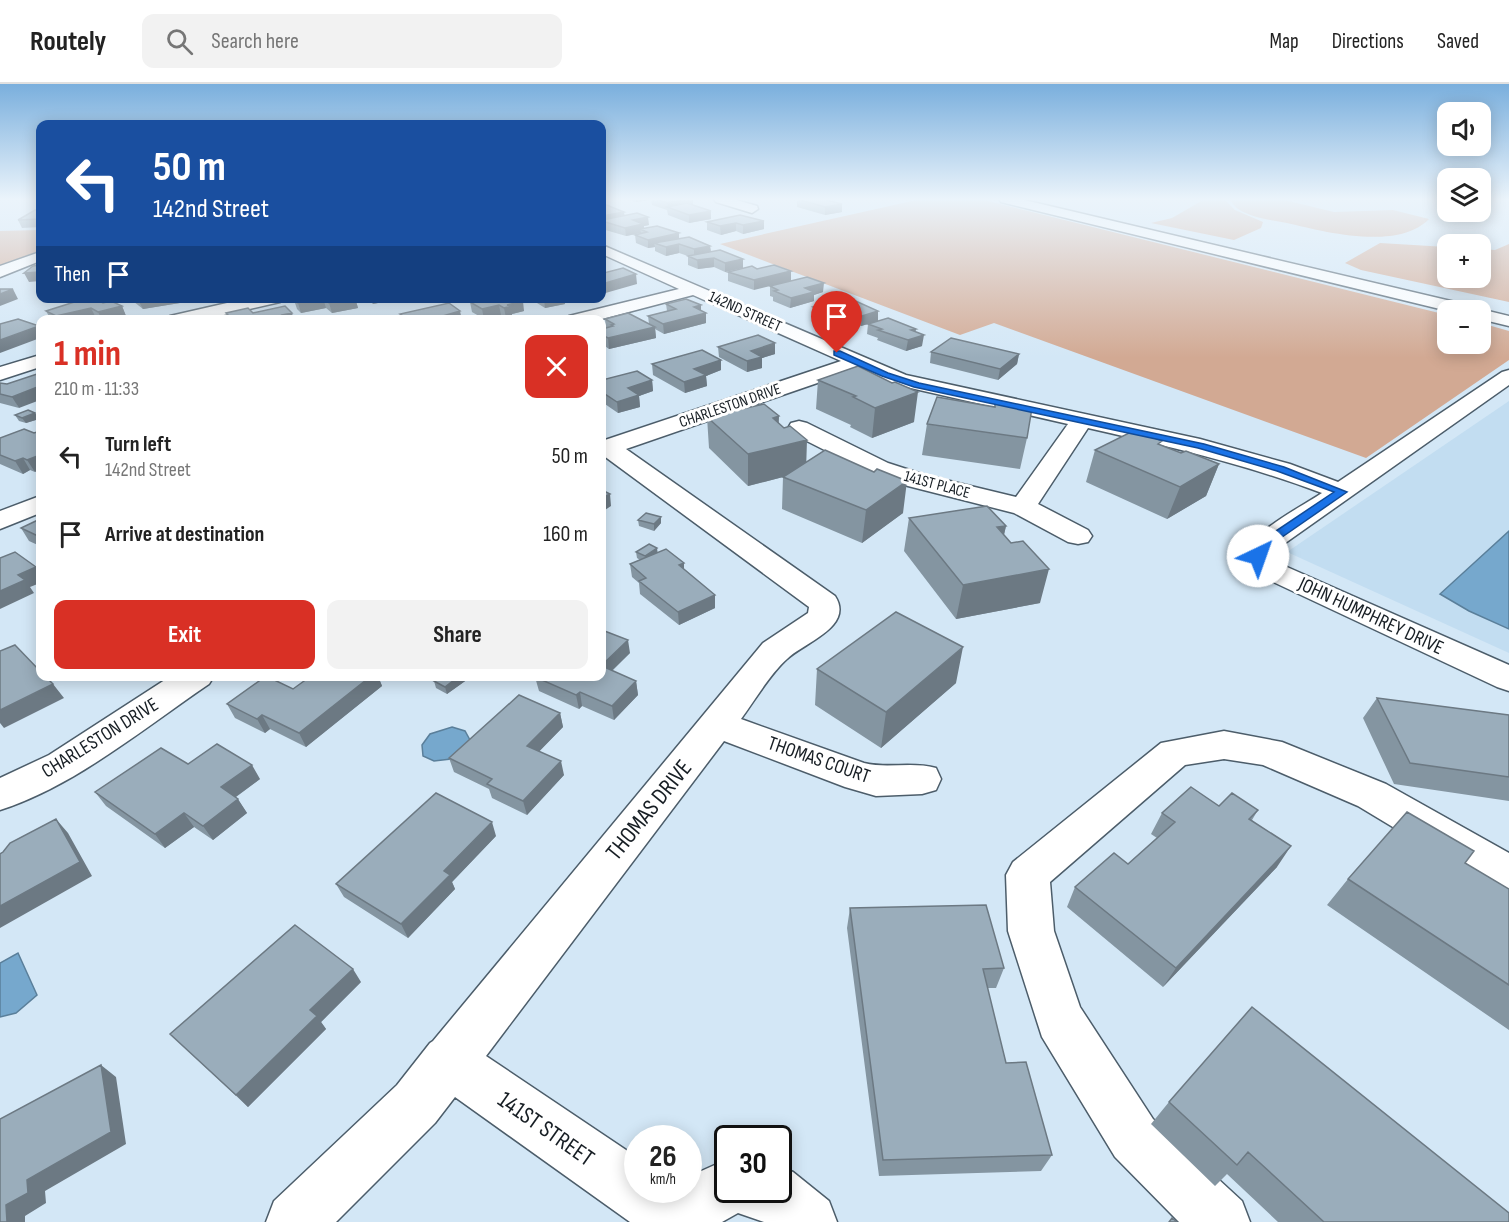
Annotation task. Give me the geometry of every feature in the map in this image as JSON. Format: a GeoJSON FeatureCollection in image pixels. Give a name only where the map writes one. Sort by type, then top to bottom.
{"type":"FeatureCollection","features":[{"type":"Feature","properties":{"kind":"street","name":"142ND STREET"},"geometry":{"type":"LineString","coordinates":[[609,252],[858,362],[917,385],[1200,446],[1281,469],[1342,492]]}},
{"type":"Feature","properties":{"kind":"street"},"geometry":{"type":"LineString","coordinates":[[1226,252],[1437,303]]}},
{"type":"Feature","properties":{"kind":"street"},"geometry":{"type":"LineString","coordinates":[[0,273],[36,259]]}},
{"type":"Feature","properties":{"kind":"street"},"geometry":{"type":"LineString","coordinates":[[594,315],[694,290]]}},
{"type":"Feature","properties":{"kind":"street"},"geometry":{"type":"LineString","coordinates":[[198,315],[252,303]]}},
{"type":"Feature","properties":{"kind":"street"},"geometry":{"type":"LineString","coordinates":[[1491,317],[1509,321]]}},
{"type":"Feature","properties":{"kind":"street"},"geometry":{"type":"LineString","coordinates":[[0,374],[36,362]]}},
{"type":"Feature","properties":{"kind":"street","name":"CHARLESTON DRIVE"},"geometry":{"type":"LineString","coordinates":[[606,448],[858,362]]}},
{"type":"Feature","properties":{"kind":"street","name":"JOHN HUMPHREY DRIVE"},"geometry":{"type":"LineString","coordinates":[[1509,376],[1271,540],[1260,549],[1258,556],[1277,573],[1509,680]]}},
{"type":"Feature","properties":{"kind":"street"},"geometry":{"type":"LineString","coordinates":[[1023,507],[1081,421]]}},
{"type":"Feature","properties":{"kind":"street","name":"141ST PLACE"},"geometry":{"type":"LineString","coordinates":[[799,428],[879,468],[917,481],[1023,507],[1077,536]]}},
{"type":"Feature","properties":{"kind":"street","name":"THOMAS DRIVE"},"geometry":{"type":"LineString","coordinates":[[295,1222],[416,1104],[775,651],[818,623],[826,610],[824,603],[606,449]]}},
{"type":"Feature","properties":{"kind":"street"},"geometry":{"type":"LineString","coordinates":[[0,521],[36,506]]}},
{"type":"Feature","properties":{"kind":"street","name":"CHARLESTON DRIVE"},"geometry":{"type":"LineString","coordinates":[[0,795],[62,765],[189,681]]}},
{"type":"Feature","properties":{"kind":"street","name":"THOMAS COURT"},"geometry":{"type":"LineString","coordinates":[[718,724],[876,782],[922,779]]}},
{"type":"Feature","properties":{"kind":"street"},"geometry":{"type":"LineString","coordinates":[[1221,1222],[1134,1137],[1060,1020],[1031,931],[1028,875],[1174,753],[1224,745],[1269,752],[1372,795],[1509,875]]}},
{"type":"Feature","properties":{"kind":"street","name":"141ST STREET"},"geometry":{"type":"LineString","coordinates":[[448,1061],[672,1220],[714,1195]]}},
{"type":"Feature","properties":{"kind":"street"},"geometry":{"type":"LineString","coordinates":[[786,1203],[808,1222]]}},
{"type":"Feature","properties":{"kind":"shaded area"},"geometry":{"type":"Polygon","coordinates":[[[0,252],[36,252],[0,269],[0,252]]]}},
{"type":"Feature","properties":{"kind":"shaded area"},"geometry":{"type":"Polygon","coordinates":[[[741,252],[1194,252],[1437,313],[1437,354],[1491,354],[1491,326],[1509,331],[1509,360],[1366,458],[994,323],[960,335],[741,252]]]}},
{"type":"Feature","properties":{"kind":"shaded area"},"geometry":{"type":"Polygon","coordinates":[[[1364,252],[1437,252],[1437,286],[1361,270],[1345,263],[1364,252]]]}},
{"type":"Feature","properties":{"kind":"shaded area"},"geometry":{"type":"Polygon","coordinates":[[[1491,252],[1509,252],[1509,302],[1444,288],[1491,288],[1491,252]]]}},
{"type":"Feature","properties":{"kind":"shaded area"},"geometry":{"type":"Polygon","coordinates":[[[1509,401],[1509,653],[1287,552],[1509,401]]]}},
{"type":"Feature","properties":{"kind":"water"},"geometry":{"type":"Polygon","coordinates":[[[1509,531],[1509,629],[1469,611],[1440,594],[1509,531]]]}},
{"type":"Feature","properties":{"kind":"water"},"geometry":{"type":"Polygon","coordinates":[[[452,727],[465,731],[470,740],[451,759],[434,761],[423,756],[422,745],[430,734],[452,727]]]}},
{"type":"Feature","properties":{"kind":"water"},"geometry":{"type":"Polygon","coordinates":[[[18,953],[37,995],[16,1013],[0,1017],[0,963],[18,953]]]}},
{"type":"Feature","properties":{"kind":"building"},"geometry":{"type":"Polygon","coordinates":[[[725,252],[743,259],[725,263],[714,258],[697,260],[688,256],[725,252]]]}},
{"type":"Feature","properties":{"kind":"building"},"geometry":{"type":"Polygon","coordinates":[[[774,265],[791,271],[754,280],[728,272],[752,266],[757,269],[774,265]]]}},
{"type":"Feature","properties":{"kind":"building"},"geometry":{"type":"Polygon","coordinates":[[[36,266],[36,272],[24,273],[36,266]]]}},
{"type":"Feature","properties":{"kind":"building"},"geometry":{"type":"Polygon","coordinates":[[[623,268],[636,274],[606,283],[606,272],[623,268]]]}},
{"type":"Feature","properties":{"kind":"building"},"geometry":{"type":"Polygon","coordinates":[[[807,277],[824,283],[805,288],[814,292],[791,298],[774,291],[778,290],[770,286],[807,277]]]}},
{"type":"Feature","properties":{"kind":"building"},"geometry":{"type":"Polygon","coordinates":[[[0,289],[13,289],[0,294],[0,289]]]}},
{"type":"Feature","properties":{"kind":"building"},"geometry":{"type":"Polygon","coordinates":[[[849,298],[878,311],[862,316],[845,310],[827,313],[813,307],[849,298]]]}},
{"type":"Feature","properties":{"kind":"building"},"geometry":{"type":"Polygon","coordinates":[[[686,299],[701,305],[694,307],[706,313],[663,324],[648,316],[676,309],[666,304],[686,299]]]}},
{"type":"Feature","properties":{"kind":"building"},"geometry":{"type":"Polygon","coordinates":[[[71,303],[115,303],[122,306],[98,312],[91,308],[60,315],[46,311],[71,303]]]}},
{"type":"Feature","properties":{"kind":"building"},"geometry":{"type":"Polygon","coordinates":[[[449,303],[460,311],[446,315],[400,314],[449,303]]]}},
{"type":"Feature","properties":{"kind":"building"},"geometry":{"type":"Polygon","coordinates":[[[472,303],[515,303],[504,308],[499,305],[482,309],[472,303]]]}},
{"type":"Feature","properties":{"kind":"building"},"geometry":{"type":"Polygon","coordinates":[[[285,306],[292,313],[228,315],[226,313],[248,308],[253,313],[285,306]]]}},
{"type":"Feature","properties":{"kind":"building"},"geometry":{"type":"Polygon","coordinates":[[[628,313],[655,327],[608,338],[606,328],[614,324],[606,319],[628,313]]]}},
{"type":"Feature","properties":{"kind":"building"},"geometry":{"type":"Polygon","coordinates":[[[888,318],[916,329],[911,330],[924,335],[908,340],[878,330],[882,329],[868,324],[888,318]]]}},
{"type":"Feature","properties":{"kind":"building"},"geometry":{"type":"Polygon","coordinates":[[[18,319],[36,325],[36,327],[0,340],[0,324],[18,319]]]}},
{"type":"Feature","properties":{"kind":"building"},"geometry":{"type":"Polygon","coordinates":[[[758,335],[775,343],[751,351],[762,357],[747,361],[718,347],[758,335]]]}},
{"type":"Feature","properties":{"kind":"building"},"geometry":{"type":"Polygon","coordinates":[[[951,338],[1019,354],[1000,369],[931,352],[951,338]]]}},
{"type":"Feature","properties":{"kind":"building"},"geometry":{"type":"Polygon","coordinates":[[[702,350],[721,360],[694,369],[706,375],[684,382],[652,364],[702,350]]]}},
{"type":"Feature","properties":{"kind":"building"},"geometry":{"type":"Polygon","coordinates":[[[858,366],[892,383],[895,382],[918,392],[875,408],[853,397],[856,396],[818,380],[858,366]]]}},
{"type":"Feature","properties":{"kind":"building"},"geometry":{"type":"Polygon","coordinates":[[[637,371],[652,380],[628,388],[639,395],[617,402],[606,395],[606,379],[637,371]]]}},
{"type":"Feature","properties":{"kind":"building"},"geometry":{"type":"Polygon","coordinates":[[[36,374],[36,388],[12,397],[0,394],[0,383],[7,384],[36,374]]]}},
{"type":"Feature","properties":{"kind":"building"},"geometry":{"type":"Polygon","coordinates":[[[937,397],[995,407],[995,404],[1032,408],[1027,438],[927,424],[937,397]]]}},
{"type":"Feature","properties":{"kind":"building"},"geometry":{"type":"Polygon","coordinates":[[[764,404],[779,416],[773,418],[784,428],[790,426],[807,440],[748,454],[707,417],[764,404]]]}},
{"type":"Feature","properties":{"kind":"building"},"geometry":{"type":"Polygon","coordinates":[[[28,410],[35,413],[22,418],[15,415],[28,410]]]}},
{"type":"Feature","properties":{"kind":"building"},"geometry":{"type":"Polygon","coordinates":[[[24,429],[36,432],[36,457],[15,461],[0,455],[0,438],[24,429]]]}},
{"type":"Feature","properties":{"kind":"building"},"geometry":{"type":"Polygon","coordinates":[[[1135,430],[1162,441],[1158,444],[1181,453],[1186,451],[1219,464],[1180,487],[1095,450],[1135,430]]]}},
{"type":"Feature","properties":{"kind":"building"},"geometry":{"type":"Polygon","coordinates":[[[825,450],[874,472],[877,469],[907,481],[866,510],[783,477],[825,450]]]}},
{"type":"Feature","properties":{"kind":"building"},"geometry":{"type":"Polygon","coordinates":[[[987,506],[1006,526],[997,527],[1011,543],[1023,541],[1049,569],[963,585],[909,518],[987,506]]]}},
{"type":"Feature","properties":{"kind":"building"},"geometry":{"type":"Polygon","coordinates":[[[646,513],[661,517],[654,524],[638,520],[646,513]]]}},
{"type":"Feature","properties":{"kind":"building"},"geometry":{"type":"Polygon","coordinates":[[[36,521],[36,535],[21,528],[36,521]]]}},
{"type":"Feature","properties":{"kind":"building"},"geometry":{"type":"Polygon","coordinates":[[[649,544],[657,548],[645,556],[636,552],[649,544]]]}},
{"type":"Feature","properties":{"kind":"building"},"geometry":{"type":"Polygon","coordinates":[[[666,549],[684,563],[679,565],[715,595],[678,612],[639,581],[646,578],[630,564],[666,549]]]}},
{"type":"Feature","properties":{"kind":"building"},"geometry":{"type":"Polygon","coordinates":[[[15,552],[36,567],[18,575],[25,580],[0,591],[0,558],[15,552]]]}},
{"type":"Feature","properties":{"kind":"building"},"geometry":{"type":"Polygon","coordinates":[[[896,612],[963,647],[886,712],[817,669],[896,612]]]}},
{"type":"Feature","properties":{"kind":"building"},"geometry":{"type":"Polygon","coordinates":[[[606,632],[628,640],[606,661],[606,632]]]}},
{"type":"Feature","properties":{"kind":"building"},"geometry":{"type":"Polygon","coordinates":[[[15,645],[36,667],[36,681],[50,681],[53,684],[0,710],[0,651],[15,645]]]}},
{"type":"Feature","properties":{"kind":"building"},"geometry":{"type":"Polygon","coordinates":[[[606,668],[636,681],[612,706],[580,692],[576,695],[544,681],[606,681],[606,668]]]}},
{"type":"Feature","properties":{"kind":"building"},"geometry":{"type":"Polygon","coordinates":[[[259,681],[276,681],[293,689],[304,681],[365,681],[299,733],[262,715],[257,719],[227,704],[259,681]]]}},
{"type":"Feature","properties":{"kind":"building"},"geometry":{"type":"Polygon","coordinates":[[[434,681],[453,681],[445,687],[434,681]]]}},
{"type":"Feature","properties":{"kind":"building"},"geometry":{"type":"Polygon","coordinates":[[[519,695],[560,713],[527,746],[561,761],[523,801],[487,784],[492,779],[449,758],[519,695]]]}},
{"type":"Feature","properties":{"kind":"building"},"geometry":{"type":"Polygon","coordinates":[[[1377,698],[1509,715],[1509,777],[1410,763],[1377,698]]]}},
{"type":"Feature","properties":{"kind":"building"},"geometry":{"type":"Polygon","coordinates":[[[217,744],[252,765],[221,787],[238,799],[203,826],[184,813],[155,834],[95,792],[161,748],[188,764],[217,744]]]}},
{"type":"Feature","properties":{"kind":"building"},"geometry":{"type":"Polygon","coordinates":[[[1191,787],[1219,806],[1232,793],[1258,810],[1249,819],[1291,846],[1176,968],[1075,887],[1114,853],[1128,864],[1175,822],[1162,813],[1191,787]]]}},
{"type":"Feature","properties":{"kind":"building"},"geometry":{"type":"Polygon","coordinates":[[[436,793],[492,822],[444,871],[450,875],[401,924],[336,884],[436,793]]]}},
{"type":"Feature","properties":{"kind":"building"},"geometry":{"type":"Polygon","coordinates":[[[1407,812],[1474,851],[1465,863],[1509,889],[1509,985],[1348,879],[1407,812]]]}},
{"type":"Feature","properties":{"kind":"building"},"geometry":{"type":"Polygon","coordinates":[[[56,819],[80,862],[0,906],[0,854],[10,843],[56,819]]]}},
{"type":"Feature","properties":{"kind":"building"},"geometry":{"type":"Polygon","coordinates":[[[986,905],[1004,968],[983,969],[1006,1063],[1026,1062],[1052,1155],[883,1160],[850,908],[986,905]]]}},
{"type":"Feature","properties":{"kind":"building"},"geometry":{"type":"Polygon","coordinates":[[[295,925],[353,969],[310,1010],[317,1016],[236,1095],[170,1034],[295,925]]]}},
{"type":"Feature","properties":{"kind":"building"},"geometry":{"type":"Polygon","coordinates":[[[1252,1007],[1509,1213],[1509,1222],[1324,1222],[1248,1152],[1237,1165],[1169,1102],[1252,1007]]]}},
{"type":"Feature","properties":{"kind":"building"},"geometry":{"type":"Polygon","coordinates":[[[101,1065],[111,1132],[27,1180],[28,1193],[6,1205],[7,1222],[0,1222],[0,1119],[101,1065]]]}},
{"type":"Feature","properties":{"kind":"route"},"geometry":{"type":"LineString","coordinates":[[837,353],[917,385],[1200,446],[1281,469],[1342,492],[1271,540],[1260,549],[1258,556]]}}]}
